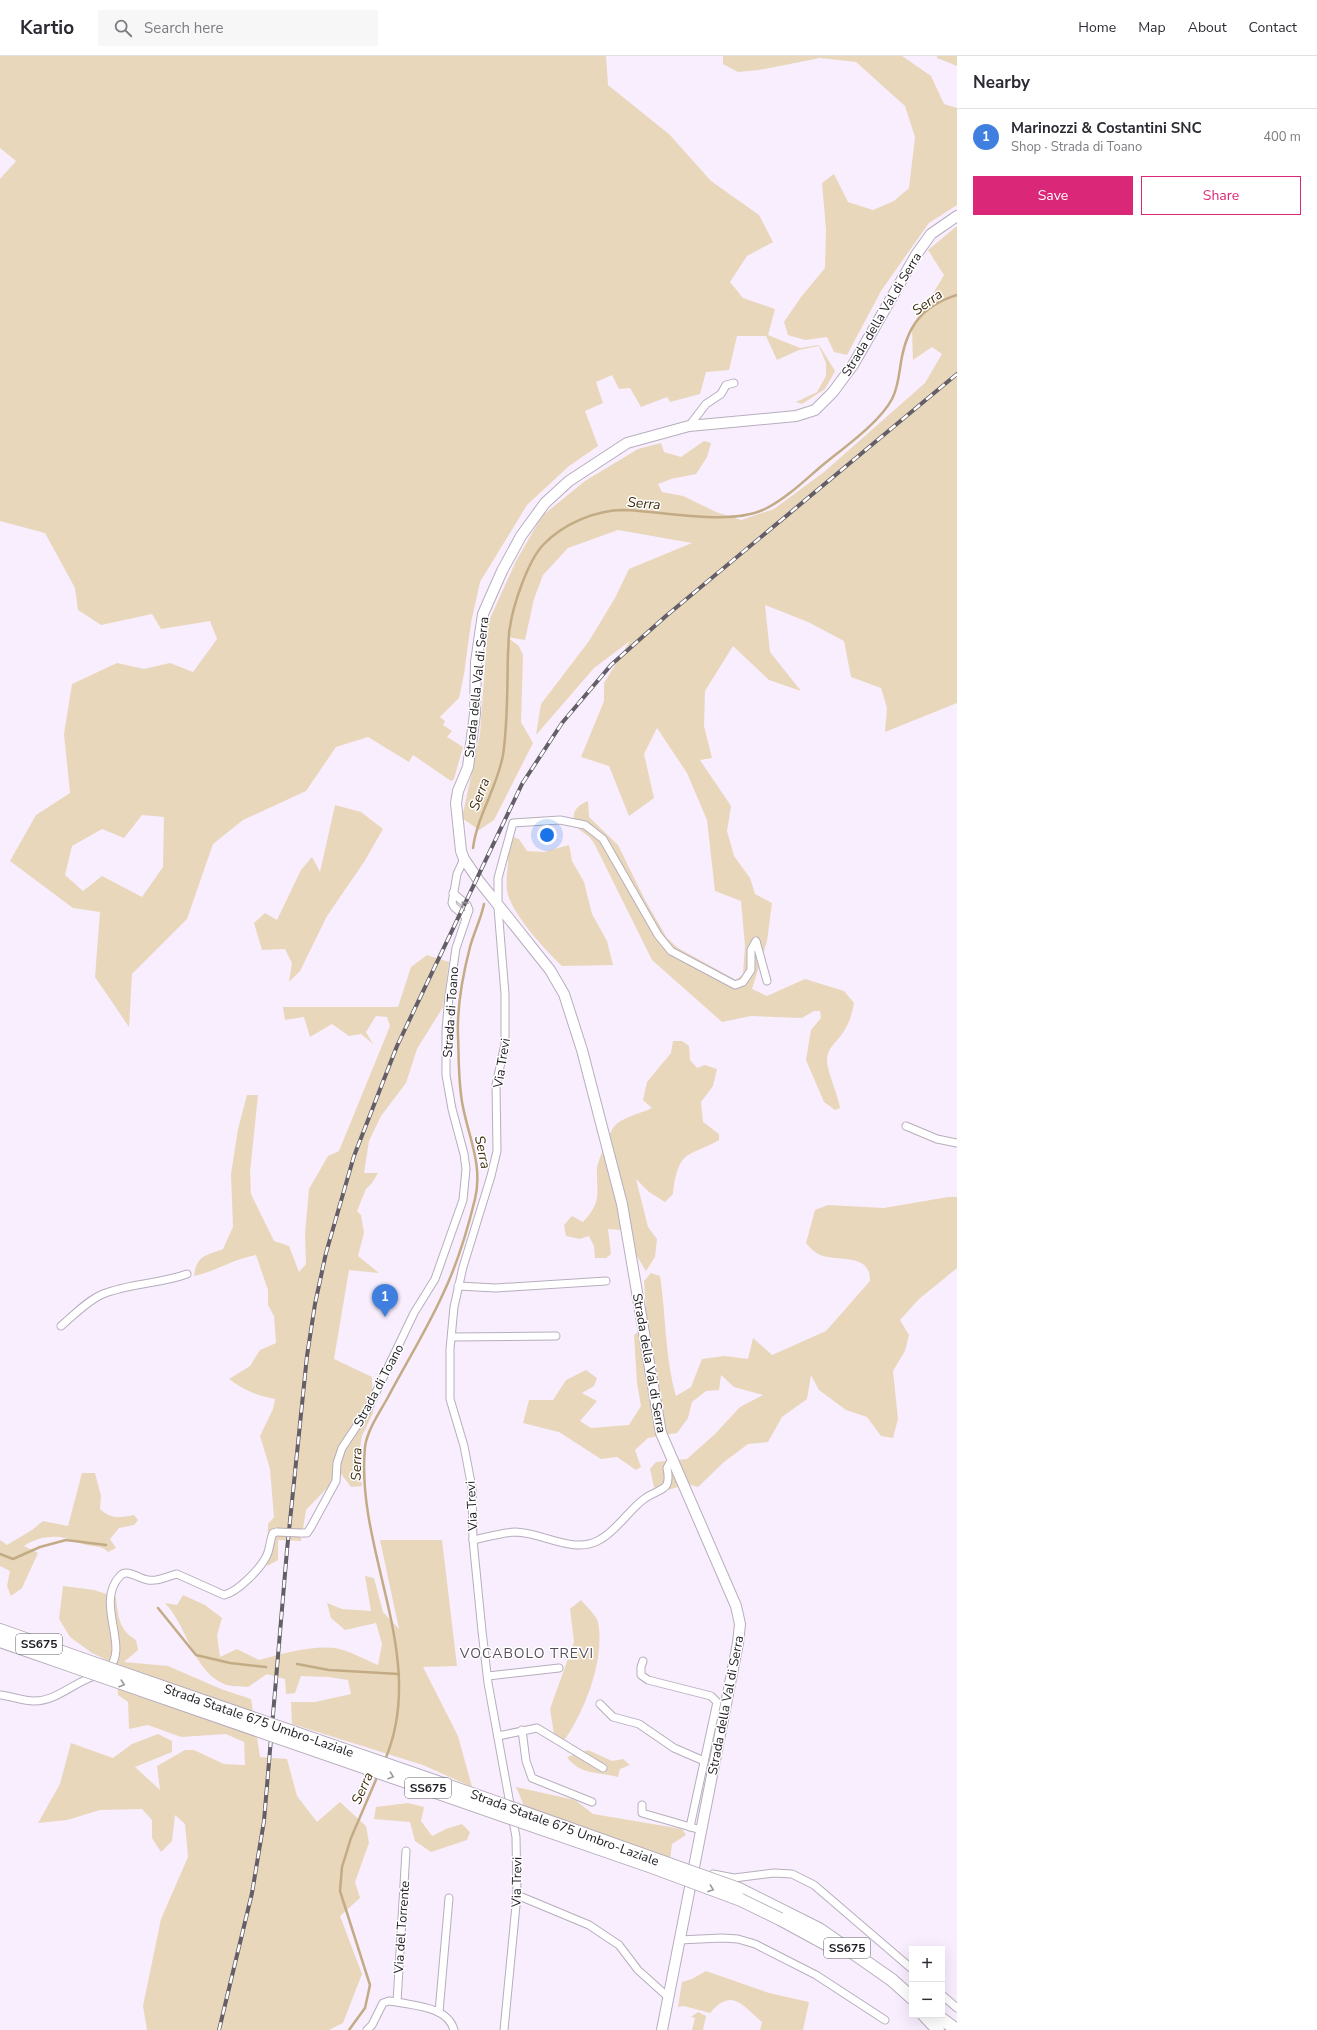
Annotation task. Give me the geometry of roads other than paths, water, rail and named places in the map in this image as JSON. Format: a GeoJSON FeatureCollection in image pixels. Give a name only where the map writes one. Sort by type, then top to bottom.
{"type":"FeatureCollection","features":[{"type":"Feature","properties":{"kind":"highway","name":"Strada Statale 675 Umbro-Laziale"},"geometry":{"type":"LineString","coordinates":[[0,1630],[76,1662],[652,1867],[782,1915],[888,1985],[909,1996]]}},
{"type":"Feature","properties":{"kind":"highway","name":"Strada Statale 675 Umbro-Laziale"},"geometry":{"type":"LineString","coordinates":[[0,1641],[76,1662]]}},
{"type":"Feature","properties":{"kind":"highway"},"geometry":{"type":"LineString","coordinates":[[927,2018],[938,2030]]}},
{"type":"Feature","properties":{"kind":"highway"},"geometry":{"type":"LineString","coordinates":[[940,2018],[957,2030]]}},
{"type":"Feature","properties":{"kind":"street","name":"Strada della Val di Serra"},"geometry":{"type":"LineString","coordinates":[[662,2030],[738,1643],[740,1624],[736,1606],[661,1433],[622,1204],[582,1050],[564,994],[550,970],[498,908],[478,881],[464,859],[461,850],[456,803],[458,791],[468,767],[475,714],[476,662],[483,614],[502,570],[522,536],[545,503],[569,481],[627,443],[689,426],[796,416],[815,410],[833,392],[853,365],[916,255],[927,239],[931,234],[957,216]]}},
{"type":"Feature","properties":{"kind":"street"},"geometry":{"type":"LineString","coordinates":[[689,426],[706,404],[721,394],[726,385],[734,383]]}},
{"type":"Feature","properties":{"kind":"street"},"geometry":{"type":"LineString","coordinates":[[498,908],[498,878],[512,823],[560,820],[585,825],[603,839],[658,935],[672,951],[735,985],[743,982],[751,970],[751,950],[756,942],[767,981]]}},
{"type":"Feature","properties":{"kind":"street","name":"Strada di Toano"},"geometry":{"type":"LineString","coordinates":[[0,1695],[34,1701],[49,1699],[86,1678],[104,1673],[112,1665],[116,1657],[116,1645],[110,1612],[110,1595],[113,1584],[122,1573],[128,1572],[149,1581],[160,1581],[177,1574],[224,1596],[238,1590],[268,1554],[273,1533],[307,1533],[336,1481],[337,1463],[342,1448],[368,1409],[414,1313],[435,1278],[463,1200],[466,1169],[446,1076],[446,1031],[448,996],[456,948],[466,917],[454,907],[452,902],[457,874],[464,859]]}},
{"type":"Feature","properties":{"kind":"street","name":"Via Trevi"},"geometry":{"type":"LineString","coordinates":[[498,908],[505,994],[506,1044],[496,1085],[497,1151],[458,1286],[454,1307],[450,1399],[464,1446],[472,1488],[473,1540],[488,1676],[516,1837],[517,1895],[504,2030]]}},
{"type":"Feature","properties":{"kind":"street"},"geometry":{"type":"LineString","coordinates":[[906,1126],[937,1139],[957,1143]]}},
{"type":"Feature","properties":{"kind":"street"},"geometry":{"type":"LineString","coordinates":[[61,1326],[101,1295],[116,1289],[176,1278],[187,1274]]}},
{"type":"Feature","properties":{"kind":"street"},"geometry":{"type":"LineString","coordinates":[[458,1286],[504,1288],[606,1282]]}},
{"type":"Feature","properties":{"kind":"street"},"geometry":{"type":"LineString","coordinates":[[452,1337],[556,1336]]}},
{"type":"Feature","properties":{"kind":"street"},"geometry":{"type":"LineString","coordinates":[[473,1540],[516,1532],[576,1545],[588,1544],[601,1539],[645,1498],[666,1487],[669,1480],[666,1468],[672,1459]]}},
{"type":"Feature","properties":{"kind":"street","name":"Strada della Val di Serra"},"geometry":{"type":"LineString","coordinates":[[643,1661],[640,1667],[641,1676],[648,1680],[711,1696],[717,1702],[690,1827]]}},
{"type":"Feature","properties":{"kind":"street"},"geometry":{"type":"LineString","coordinates":[[488,1676],[559,1668]]}},
{"type":"Feature","properties":{"kind":"street","name":"Strada della Val di Serra"},"geometry":{"type":"LineString","coordinates":[[600,1704],[613,1717],[639,1724],[674,1748],[704,1761]]}},
{"type":"Feature","properties":{"kind":"street"},"geometry":{"type":"LineString","coordinates":[[498,1736],[538,1728],[603,1768]]}},
{"type":"Feature","properties":{"kind":"street"},"geometry":{"type":"LineString","coordinates":[[522,1730],[526,1761],[532,1778],[592,1802]]}},
{"type":"Feature","properties":{"kind":"street"},"geometry":{"type":"LineString","coordinates":[[642,1805],[642,1813],[701,1830]]}},
{"type":"Feature","properties":{"kind":"street","name":"Via del Torrente"},"geometry":{"type":"LineString","coordinates":[[397,2002],[406,1851]]}},
{"type":"Feature","properties":{"kind":"street"},"geometry":{"type":"LineString","coordinates":[[694,1868],[734,1878],[774,1873],[792,1874],[814,1885],[909,1966]]}},
{"type":"Feature","properties":{"kind":"street"},"geometry":{"type":"LineString","coordinates":[[517,1895],[589,1925],[619,1945],[638,1970],[668,1997]]}},
{"type":"Feature","properties":{"kind":"street"},"geometry":{"type":"LineString","coordinates":[[439,2012],[450,1898]]}},
{"type":"Feature","properties":{"kind":"street"},"geometry":{"type":"LineString","coordinates":[[679,1940],[722,1938],[738,1939],[755,1944],[816,1975],[885,2020]]}},
{"type":"Feature","properties":{"kind":"street"},"geometry":{"type":"LineString","coordinates":[[945,1998],[957,2008]]}},
{"type":"Feature","properties":{"kind":"street"},"geometry":{"type":"LineString","coordinates":[[367,2030],[372,2025],[384,2003],[389,2001],[439,2012],[445,2016],[454,2030]]}},
{"type":"Feature","properties":{"kind":"waterway","name":"Serra"},"geometry":{"type":"LineString","coordinates":[[473,848],[475,836],[500,767],[505,743],[509,630],[522,584],[532,561],[543,545],[551,537],[580,520],[613,511],[624,510],[717,517],[752,514],[774,504],[800,485],[858,437],[878,418],[892,399],[896,390],[904,349],[912,328],[918,319],[934,305],[957,295]]}},
{"type":"Feature","properties":{"kind":"waterway","name":"Serra"},"geometry":{"type":"LineString","coordinates":[[385,1760],[396,1721],[399,1682],[395,1643],[388,1604],[370,1526],[365,1486],[365,1447],[368,1435],[374,1422],[436,1309],[461,1248],[475,1199],[477,1187],[476,1164],[461,1098],[458,1024],[465,968],[484,904]]}},
{"type":"Feature","properties":{"kind":"waterway"},"geometry":{"type":"LineString","coordinates":[[0,1554],[13,1559],[40,1547],[66,1540],[106,1545]]}},
{"type":"Feature","properties":{"kind":"waterway"},"geometry":{"type":"LineString","coordinates":[[158,1608],[196,1655],[230,1663],[266,1667]]}},
{"type":"Feature","properties":{"kind":"waterway"},"geometry":{"type":"LineString","coordinates":[[297,1664],[329,1670],[399,1674]]}},
{"type":"Feature","properties":{"kind":"waterway","name":"Serra"},"geometry":{"type":"LineString","coordinates":[[349,2030],[365,2008],[370,1985],[340,1891],[342,1867],[351,1838],[378,1775]]}},
{"type":"Feature","properties":{"kind":"railway"},"geometry":{"type":"LineString","coordinates":[[219,2030],[252,1893],[264,1821],[287,1550],[307,1356],[315,1304],[326,1253],[354,1156],[397,1046],[522,784],[562,723],[611,665],[666,616],[957,374]]}},
{"type":"Feature","properties":{"kind":"place","name":"Marinozzi & Costantini SNC"},"geometry":{"type":"Point","coordinates":[385,1317]}},
{"type":"Feature","properties":{"kind":"district","name":"VOCABOLO TREVI"},"geometry":{"type":"Point","coordinates":[527,1653]}}]}
